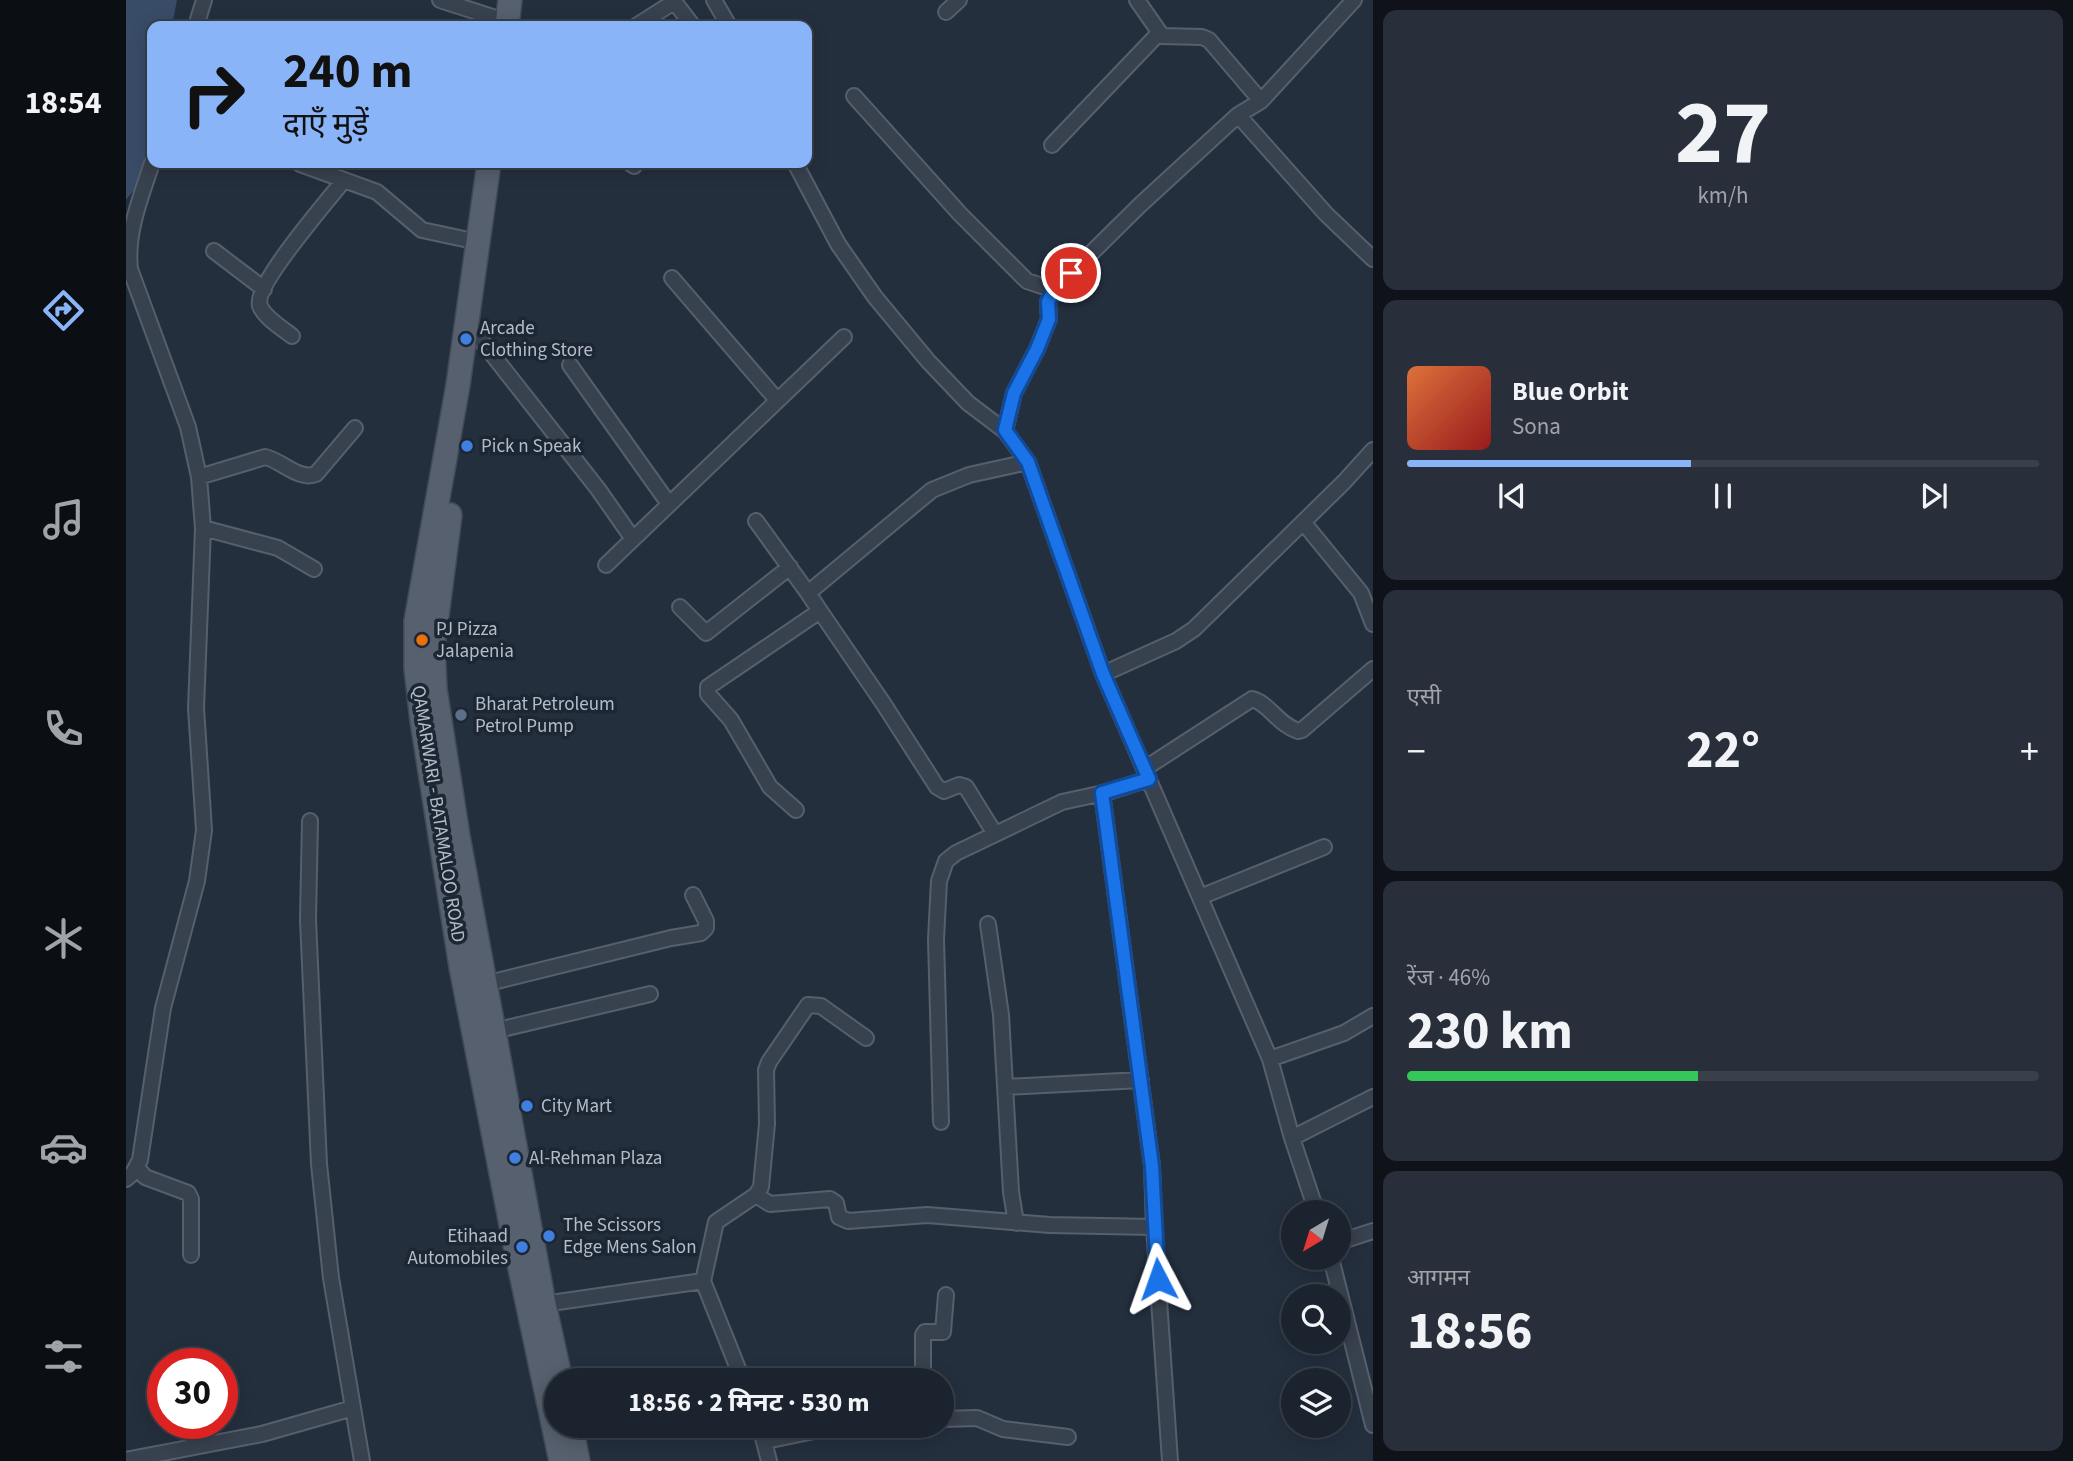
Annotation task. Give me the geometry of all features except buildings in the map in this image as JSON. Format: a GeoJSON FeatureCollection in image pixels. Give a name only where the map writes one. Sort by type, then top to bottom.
{"type":"FeatureCollection","features":[{"type":"Feature","properties":{"kind":"main road"},"geometry":{"type":"LineString","coordinates":[[512,19],[525,0]]}},
{"type":"Feature","properties":{"kind":"main road","name":"QAMARWARI - BATAMALOO ROAD"},"geometry":{"type":"LineString","coordinates":[[488,168],[458,385],[416,621],[416,668],[461,967],[515,1245],[561,1461]]}},
{"type":"Feature","properties":{"kind":"main road","name":"QAMARWARI - BATAMALOO ROAD"},"geometry":{"type":"LineString","coordinates":[[502,168],[436,607],[433,646],[435,689],[485,984],[558,1368]]}},
{"type":"Feature","properties":{"kind":"main road"},"geometry":{"type":"LineString","coordinates":[[573,1438],[578,1461]]}},
{"type":"Feature","properties":{"kind":"street"},"geometry":{"type":"LineString","coordinates":[[198,21],[204,0]]}},
{"type":"Feature","properties":{"kind":"street"},"geometry":{"type":"LineString","coordinates":[[440,0],[512,19]]}},
{"type":"Feature","properties":{"kind":"street"},"geometry":{"type":"LineString","coordinates":[[714,0],[726,21]]}},
{"type":"Feature","properties":{"kind":"street"},"geometry":{"type":"LineString","coordinates":[[946,12],[959,0]]}},
{"type":"Feature","properties":{"kind":"street"},"geometry":{"type":"LineString","coordinates":[[1137,0],[1159,33],[1165,37],[1202,37],[1209,40],[1261,101]]}},
{"type":"Feature","properties":{"kind":"street"},"geometry":{"type":"LineString","coordinates":[[1005,430],[1014,393],[1049,319],[1048,302],[1054,290],[1140,205],[1238,115],[1261,101],[1354,0]]}},
{"type":"Feature","properties":{"kind":"street"},"geometry":{"type":"LineString","coordinates":[[644,21],[674,1],[689,21]]}},
{"type":"Feature","properties":{"kind":"street"},"geometry":{"type":"LineString","coordinates":[[1052,145],[1159,33]]}},
{"type":"Feature","properties":{"kind":"street"},"geometry":{"type":"LineString","coordinates":[[854,96],[960,214],[1027,281],[1054,290]]}},
{"type":"Feature","properties":{"kind":"street"},"geometry":{"type":"LineString","coordinates":[[1238,115],[1326,214],[1373,259]]}},
{"type":"Feature","properties":{"kind":"street"},"geometry":{"type":"LineString","coordinates":[[126,1179],[140,1160],[163,1008],[197,881],[204,830],[196,708],[203,528],[199,477],[188,426],[130,269],[128,254],[130,231],[150,168]]}},
{"type":"Feature","properties":{"kind":"street"},"geometry":{"type":"LineString","coordinates":[[311,168],[383,195],[422,230],[478,242]]}},
{"type":"Feature","properties":{"kind":"street"},"geometry":{"type":"LineString","coordinates":[[798,168],[838,244],[875,297],[928,361],[960,394],[1005,430],[1028,462],[1103,674],[1270,1059],[1313,1200]]}},
{"type":"Feature","properties":{"kind":"street"},"geometry":{"type":"LineString","coordinates":[[292,336],[262,310],[259,303],[282,257],[344,180]]}},
{"type":"Feature","properties":{"kind":"street"},"geometry":{"type":"LineString","coordinates":[[214,251],[264,289]]}},
{"type":"Feature","properties":{"kind":"street"},"geometry":{"type":"LineString","coordinates":[[672,278],[777,400]]}},
{"type":"Feature","properties":{"kind":"street"},"geometry":{"type":"LineString","coordinates":[[477,335],[598,489],[633,538]]}},
{"type":"Feature","properties":{"kind":"street"},"geometry":{"type":"LineString","coordinates":[[606,565],[844,337]]}},
{"type":"Feature","properties":{"kind":"street"},"geometry":{"type":"LineString","coordinates":[[570,365],[669,504]]}},
{"type":"Feature","properties":{"kind":"street"},"geometry":{"type":"LineString","coordinates":[[199,477],[265,457],[310,476],[316,474],[355,428]]}},
{"type":"Feature","properties":{"kind":"street"},"geometry":{"type":"LineString","coordinates":[[1103,674],[1176,641],[1194,629],[1373,450]]}},
{"type":"Feature","properties":{"kind":"street"},"geometry":{"type":"LineString","coordinates":[[808,593],[932,490],[969,475],[1028,462]]}},
{"type":"Feature","properties":{"kind":"street"},"geometry":{"type":"LineString","coordinates":[[756,521],[883,703],[937,787],[944,791],[964,786],[995,834]]}},
{"type":"Feature","properties":{"kind":"street"},"geometry":{"type":"LineString","coordinates":[[1303,522],[1361,593],[1373,624]]}},
{"type":"Feature","properties":{"kind":"street"},"geometry":{"type":"LineString","coordinates":[[203,528],[278,548],[314,569]]}},
{"type":"Feature","properties":{"kind":"street"},"geometry":{"type":"LineString","coordinates":[[680,607],[706,633],[790,567]]}},
{"type":"Feature","properties":{"kind":"street"},"geometry":{"type":"LineString","coordinates":[[796,810],[770,787],[731,720],[707,691],[712,684],[820,611]]}},
{"type":"Feature","properties":{"kind":"street"},"geometry":{"type":"LineString","coordinates":[[941,1122],[936,939],[939,881],[946,860],[1062,802],[1102,793],[1147,774],[1252,699],[1263,704],[1282,724],[1298,732],[1373,668]]}},
{"type":"Feature","properties":{"kind":"street"},"geometry":{"type":"LineString","coordinates":[[1102,793],[1152,1166],[1170,1461]]}},
{"type":"Feature","properties":{"kind":"street"},"geometry":{"type":"LineString","coordinates":[[310,821],[308,920],[319,1164],[331,1278],[362,1461]]}},
{"type":"Feature","properties":{"kind":"street"},"geometry":{"type":"LineString","coordinates":[[1200,897],[1324,847]]}},
{"type":"Feature","properties":{"kind":"street"},"geometry":{"type":"LineString","coordinates":[[485,984],[701,933],[706,928],[706,921],[693,895]]}},
{"type":"Feature","properties":{"kind":"street"},"geometry":{"type":"LineString","coordinates":[[988,924],[1001,1015],[1011,1192],[1016,1223]]}},
{"type":"Feature","properties":{"kind":"street"},"geometry":{"type":"LineString","coordinates":[[494,1031],[650,994]]}},
{"type":"Feature","properties":{"kind":"street"},"geometry":{"type":"LineString","coordinates":[[738,1368],[703,1281],[716,1222],[756,1195],[761,1187],[767,1124],[766,1070],[769,1062],[808,1005],[821,1006],[866,1038]]}},
{"type":"Feature","properties":{"kind":"street"},"geometry":{"type":"LineString","coordinates":[[1270,1059],[1344,1033],[1373,1016]]}},
{"type":"Feature","properties":{"kind":"street"},"geometry":{"type":"LineString","coordinates":[[1005,1087],[1141,1080]]}},
{"type":"Feature","properties":{"kind":"street"},"geometry":{"type":"LineString","coordinates":[[1292,1138],[1373,1097]]}},
{"type":"Feature","properties":{"kind":"street"},"geometry":{"type":"LineString","coordinates":[[137,1167],[145,1177],[188,1193],[191,1199],[191,1255]]}},
{"type":"Feature","properties":{"kind":"street"},"geometry":{"type":"LineString","coordinates":[[756,1195],[770,1204],[833,1199],[839,1217],[844,1221],[927,1215],[1016,1223],[1154,1227]]}},
{"type":"Feature","properties":{"kind":"street"},"geometry":{"type":"LineString","coordinates":[[1351,1238],[1373,1231]]}},
{"type":"Feature","properties":{"kind":"street"},"geometry":{"type":"LineString","coordinates":[[1334,1270],[1373,1425]]}},
{"type":"Feature","properties":{"kind":"street"},"geometry":{"type":"LineString","coordinates":[[544,1304],[703,1281]]}},
{"type":"Feature","properties":{"kind":"street"},"geometry":{"type":"LineString","coordinates":[[923,1368],[923,1335],[925,1332],[943,1332],[946,1294]]}},
{"type":"Feature","properties":{"kind":"street"},"geometry":{"type":"LineString","coordinates":[[126,1460],[262,1434],[353,1408]]}},
{"type":"Feature","properties":{"kind":"street"},"geometry":{"type":"LineString","coordinates":[[954,1418],[971,1417],[1003,1429],[1068,1437]]}},
{"type":"Feature","properties":{"kind":"street"},"geometry":{"type":"LineString","coordinates":[[765,1438],[769,1461]]}},
{"type":"Feature","properties":{"kind":"street"},"geometry":{"type":"LineString","coordinates":[[766,1441],[780,1438]]}},
{"type":"Feature","properties":{"kind":"water"},"geometry":{"type":"Polygon","coordinates":[[[126,0],[177,0],[173,21],[147,21],[147,168],[151,168],[126,200],[126,0]]]}},
{"type":"Feature","properties":{"kind":"place","name":"Arcade Clothing Store"},"geometry":{"type":"Point","coordinates":[466,339]}},
{"type":"Feature","properties":{"kind":"place","name":"Pick n Speak"},"geometry":{"type":"Point","coordinates":[467,446]}},
{"type":"Feature","properties":{"kind":"place","name":"PJ Pizza Jalapenia"},"geometry":{"type":"Point","coordinates":[422,640]}},
{"type":"Feature","properties":{"kind":"place","name":"Bharat Petroleum Petrol Pump"},"geometry":{"type":"Point","coordinates":[461,715]}},
{"type":"Feature","properties":{"kind":"place","name":"City Mart"},"geometry":{"type":"Point","coordinates":[527,1106]}},
{"type":"Feature","properties":{"kind":"place","name":"Al-Rehman Plaza"},"geometry":{"type":"Point","coordinates":[515,1158]}},
{"type":"Feature","properties":{"kind":"place","name":"The Scissors Edge Mens Salon"},"geometry":{"type":"Point","coordinates":[549,1236]}},
{"type":"Feature","properties":{"kind":"place","name":"Etihaad Automobiles"},"geometry":{"type":"Point","coordinates":[522,1247]}},
{"type":"Feature","properties":{"kind":"route"},"geometry":{"type":"LineString","coordinates":[[1071,273],[1054,290],[1048,302],[1049,319],[1014,393],[1005,430],[1028,462],[1103,674],[1149,779],[1102,793],[1152,1166],[1158,1279]]}}]}
